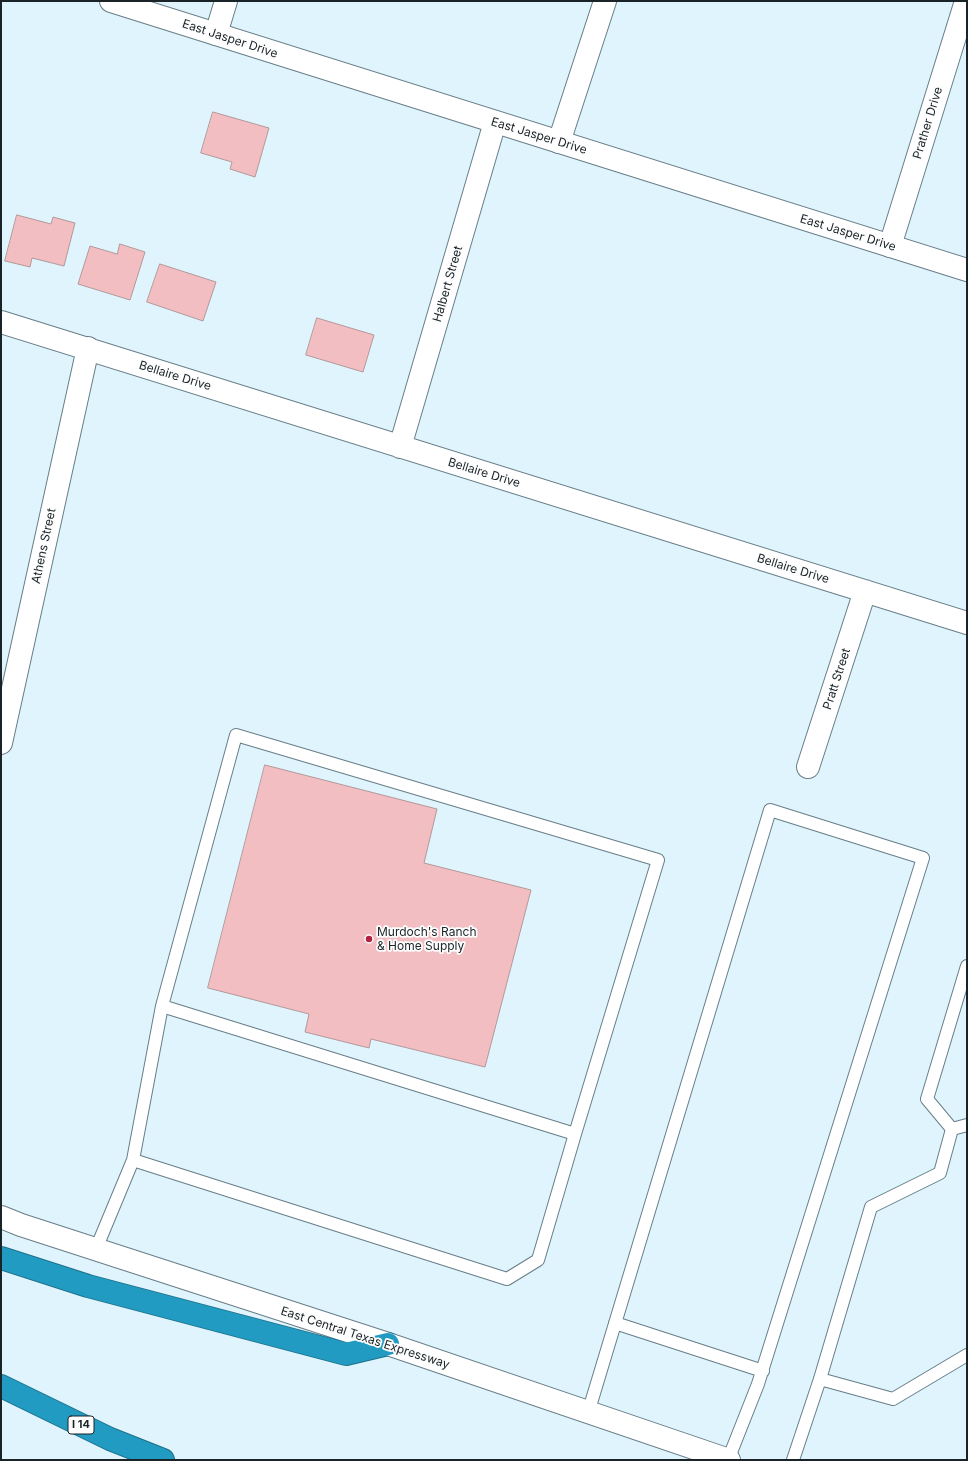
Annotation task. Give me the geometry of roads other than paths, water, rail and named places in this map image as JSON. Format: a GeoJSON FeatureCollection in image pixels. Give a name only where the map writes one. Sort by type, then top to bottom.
{"type":"FeatureCollection","features":[{"type":"Feature","properties":{"kind":"highway"},"geometry":{"type":"LineString","coordinates":[[1,1258],[88,1286],[346,1354],[388,1344]]}},
{"type":"Feature","properties":{"kind":"highway","name":"I 14"},"geometry":{"type":"LineString","coordinates":[[1,1386],[110,1439],[163,1460]]}},
{"type":"Feature","properties":{"kind":"street","name":"East Jasper Drive"},"geometry":{"type":"LineString","coordinates":[[111,1],[967,270]]}},
{"type":"Feature","properties":{"kind":"street"},"geometry":{"type":"LineString","coordinates":[[216,34],[226,1]]}},
{"type":"Feature","properties":{"kind":"street"},"geometry":{"type":"LineString","coordinates":[[559,142],[605,1]]}},
{"type":"Feature","properties":{"kind":"street","name":"Prather Drive"},"geometry":{"type":"LineString","coordinates":[[890,246],[966,1]]}},
{"type":"Feature","properties":{"kind":"street","name":"Halbert Street"},"geometry":{"type":"LineString","coordinates":[[400,447],[495,122]]}},
{"type":"Feature","properties":{"kind":"street","name":"Bellaire Drive"},"geometry":{"type":"LineString","coordinates":[[1,322],[967,623]]}},
{"type":"Feature","properties":{"kind":"street","name":"Athens Street"},"geometry":{"type":"LineString","coordinates":[[1,743],[88,348]]}},
{"type":"Feature","properties":{"kind":"street","name":"Pratt Street"},"geometry":{"type":"LineString","coordinates":[[808,767],[865,591]]}},
{"type":"Feature","properties":{"kind":"street","name":"East Central Texas Expressway"},"geometry":{"type":"LineString","coordinates":[[1,1217],[21,1225],[388,1344],[729,1460]]}},
{"type":"Feature","properties":{"kind":"lane"},"geometry":{"type":"LineString","coordinates":[[96,1249],[133,1160],[162,1006],[236,734],[658,860],[538,1260],[507,1279],[133,1160]]}},
{"type":"Feature","properties":{"kind":"lane"},"geometry":{"type":"LineString","coordinates":[[588,1413],[770,810],[923,858],[763,1371],[729,1460]]}},
{"type":"Feature","properties":{"kind":"lane"},"geometry":{"type":"LineString","coordinates":[[952,1130],[927,1099],[967,966]]}},
{"type":"Feature","properties":{"kind":"lane"},"geometry":{"type":"LineString","coordinates":[[162,1006],[575,1134]]}},
{"type":"Feature","properties":{"kind":"lane"},"geometry":{"type":"LineString","coordinates":[[952,1130],[967,1125]]}},
{"type":"Feature","properties":{"kind":"lane"},"geometry":{"type":"LineString","coordinates":[[793,1460],[820,1379],[871,1207],[940,1173],[952,1130]]}},
{"type":"Feature","properties":{"kind":"lane"},"geometry":{"type":"LineString","coordinates":[[615,1323],[763,1371]]}},
{"type":"Feature","properties":{"kind":"lane"},"geometry":{"type":"LineString","coordinates":[[820,1379],[893,1399],[967,1355]]}},
{"type":"Feature","properties":{"kind":"place","name":"Murdoch's Ranch & Home Supply"},"geometry":{"type":"Point","coordinates":[369,939]}}]}
